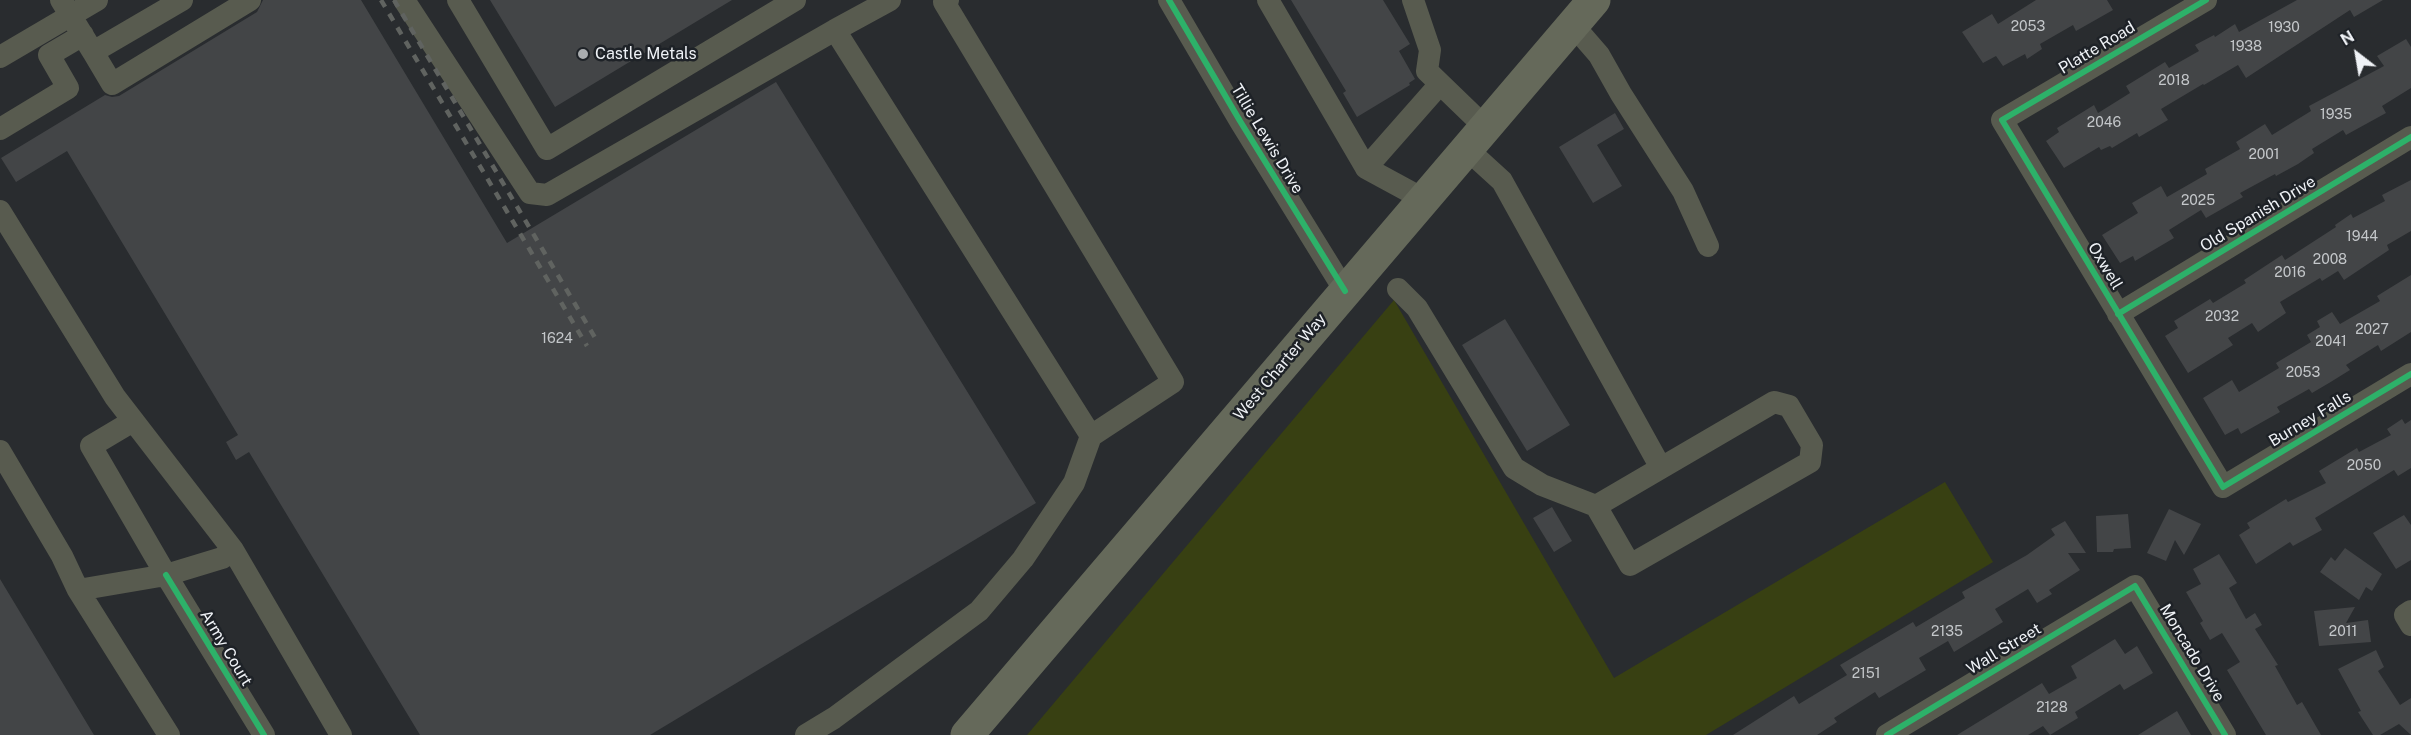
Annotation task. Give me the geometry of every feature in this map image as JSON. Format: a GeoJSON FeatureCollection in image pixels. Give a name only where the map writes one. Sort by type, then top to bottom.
{"type":"FeatureCollection","features":[{"type":"Feature","properties":{"kind":"highway","name":"West Charter Way"},"geometry":{"type":"LineString","coordinates":[[967,735],[1345,291],[1425,201],[1594,0]]}},
{"type":"Feature","properties":{"kind":"street"},"geometry":{"type":"LineString","coordinates":[[0,57],[66,8],[97,0]]}},
{"type":"Feature","properties":{"kind":"street"},"geometry":{"type":"LineString","coordinates":[[0,129],[68,88],[49,55],[88,44],[182,0]]}},
{"type":"Feature","properties":{"kind":"street"},"geometry":{"type":"LineString","coordinates":[[66,8],[111,84],[250,0]]}},
{"type":"Feature","properties":{"kind":"street"},"geometry":{"type":"LineString","coordinates":[[404,0],[530,193],[547,195],[890,0]]}},
{"type":"Feature","properties":{"kind":"street"},"geometry":{"type":"LineString","coordinates":[[458,0],[547,150],[795,0]]}},
{"type":"Feature","properties":{"kind":"street"},"geometry":{"type":"LineString","coordinates":[[806,735],[834,718],[979,611],[1023,559],[1074,483],[1090,436],[1173,382],[944,2],[948,0]]}},
{"type":"Feature","properties":{"kind":"street","name":"Tillie Lewis Drive"},"geometry":{"type":"LineString","coordinates":[[1169,0],[1240,121],[1345,291]]}},
{"type":"Feature","properties":{"kind":"street"},"geometry":{"type":"LineString","coordinates":[[1268,0],[1366,168],[1425,201]]}},
{"type":"Feature","properties":{"kind":"street"},"geometry":{"type":"LineString","coordinates":[[1413,0],[1430,50],[1427,71],[1440,84],[1502,181],[1661,468]]}},
{"type":"Feature","properties":{"kind":"street","name":"Platte Road"},"geometry":{"type":"LineString","coordinates":[[2002,120],[2206,0]]}},
{"type":"Feature","properties":{"kind":"street"},"geometry":{"type":"LineString","coordinates":[[1573,25],[1599,55],[1683,191],[1708,246]]}},
{"type":"Feature","properties":{"kind":"street"},"geometry":{"type":"LineString","coordinates":[[835,30],[1090,436]]}},
{"type":"Feature","properties":{"kind":"street"},"geometry":{"type":"LineString","coordinates":[[1366,168],[1440,84]]}},
{"type":"Feature","properties":{"kind":"street","name":"Oxwell"},"geometry":{"type":"LineString","coordinates":[[2002,120],[2223,487]]}},
{"type":"Feature","properties":{"kind":"street","name":"Old Spanish Drive"},"geometry":{"type":"LineString","coordinates":[[2118,314],[2411,137]]}},
{"type":"Feature","properties":{"kind":"street"},"geometry":{"type":"LineString","coordinates":[[0,211],[115,397],[233,550],[341,735]]}},
{"type":"Feature","properties":{"kind":"street"},"geometry":{"type":"LineString","coordinates":[[1398,289],[1417,308],[1514,468],[1542,485],[1596,506],[1630,565],[1810,462],[1812,445],[1789,406],[1774,402],[1596,506]]}},
{"type":"Feature","properties":{"kind":"street","name":"Burney Falls"},"geometry":{"type":"LineString","coordinates":[[2223,487],[2411,374]]}},
{"type":"Feature","properties":{"kind":"street","name":"Army Court"},"geometry":{"type":"LineString","coordinates":[[133,421],[92,446],[166,575],[264,735]]}},
{"type":"Feature","properties":{"kind":"street"},"geometry":{"type":"LineString","coordinates":[[0,451],[62,556],[78,590],[169,735]]}},
{"type":"Feature","properties":{"kind":"street"},"geometry":{"type":"LineString","coordinates":[[78,590],[166,575],[222,558],[233,550]]}},
{"type":"Feature","properties":{"kind":"street","name":"Wall Street"},"geometry":{"type":"LineString","coordinates":[[1887,735],[2135,585]]}},
{"type":"Feature","properties":{"kind":"street","name":"Moncado Drive"},"geometry":{"type":"LineString","coordinates":[[2135,585],[2225,735]]}},
{"type":"Feature","properties":{"kind":"green space"},"geometry":{"type":"Polygon","coordinates":[[[1394,300],[1614,678],[1945,482],[1993,562],[1706,735],[1027,735],[1394,300]]]}},
{"type":"Feature","properties":{"kind":"building"},"geometry":{"type":"Polygon","coordinates":[[[263,0],[361,0],[507,243],[776,82],[1036,503],[650,735],[420,735],[249,452],[236,460],[226,442],[238,435],[67,151],[16,182],[1,158],[105,95],[119,96],[257,12],[263,0]]]}},
{"type":"Feature","properties":{"kind":"building","name":"Castle Metals"},"geometry":{"type":"Polygon","coordinates":[[[490,0],[732,0],[555,107],[490,0]]]}},
{"type":"Feature","properties":{"kind":"building"},"geometry":{"type":"Polygon","coordinates":[[[1291,0],[1383,0],[1410,44],[1399,51],[1415,79],[1409,83],[1410,85],[1357,117],[1343,93],[1346,91],[1291,0]]]}},
{"type":"Feature","properties":{"kind":"building"},"geometry":{"type":"Polygon","coordinates":[[[2036,0],[2107,0],[2113,10],[2076,31],[2073,25],[2040,44],[2042,49],[2027,59],[2025,54],[2003,66],[1996,56],[1983,63],[1962,32],[1992,14],[1998,24],[2036,0]]]}},
{"type":"Feature","properties":{"kind":"building"},"geometry":{"type":"Polygon","coordinates":[[[2297,0],[2383,0],[2354,17],[2350,10],[2246,78],[2238,65],[2203,84],[2161,109],[2168,120],[2139,137],[2137,133],[2112,148],[2110,146],[2101,150],[2099,147],[2064,168],[2046,141],[2059,132],[2057,128],[2094,105],[2098,113],[2130,93],[2126,86],[2165,62],[2169,68],[2199,51],[2195,45],[2214,35],[2215,37],[2235,24],[2239,32],[2297,0]]]}},
{"type":"Feature","properties":{"kind":"building"},"geometry":{"type":"Polygon","coordinates":[[[2406,39],[2411,47],[2411,88],[2382,106],[2386,113],[2346,135],[2343,130],[2312,149],[2314,153],[2298,164],[2240,193],[2243,197],[2206,218],[2201,210],[2169,230],[2174,238],[2135,261],[2133,256],[2120,263],[2102,235],[2138,213],[2132,203],[2161,186],[2167,197],[2207,174],[2205,169],[2240,149],[2236,142],[2265,124],[2272,135],[2311,111],[2309,106],[2384,66],[2377,56],[2406,39]]]}},
{"type":"Feature","properties":{"kind":"building"},"geometry":{"type":"Polygon","coordinates":[[[1615,113],[1624,129],[1597,145],[1622,186],[1593,203],[1559,147],[1615,113]]]}},
{"type":"Feature","properties":{"kind":"building"},"geometry":{"type":"Polygon","coordinates":[[[2411,180],[2411,231],[2387,245],[2389,250],[2344,280],[2338,271],[2322,281],[2320,278],[2280,302],[2286,313],[2258,332],[2252,323],[2228,338],[2233,345],[2188,373],[2165,336],[2178,328],[2174,321],[2210,299],[2213,303],[2246,283],[2244,280],[2282,255],[2285,260],[2336,227],[2335,225],[2351,214],[2353,218],[2385,201],[2382,195],[2411,180]]]}},
{"type":"Feature","properties":{"kind":"building"},"geometry":{"type":"Polygon","coordinates":[[[2411,275],[2411,332],[2381,351],[2378,345],[2346,365],[2350,370],[2312,393],[2309,389],[2277,407],[2280,412],[2241,434],[2238,428],[2225,435],[2203,398],[2232,380],[2239,392],[2279,368],[2276,363],[2311,342],[2307,335],[2320,327],[2317,321],[2332,312],[2340,324],[2380,301],[2377,296],[2411,275]]]}},
{"type":"Feature","properties":{"kind":"building"},"geometry":{"type":"Polygon","coordinates":[[[1505,319],[1570,425],[1527,451],[1462,345],[1505,319]]]}},
{"type":"Feature","properties":{"kind":"building"},"geometry":{"type":"Polygon","coordinates":[[[2402,419],[2405,424],[2411,420],[2411,468],[2398,476],[2394,470],[2315,518],[2322,530],[2293,546],[2290,542],[2256,564],[2239,535],[2250,528],[2247,523],[2286,499],[2288,502],[2326,483],[2319,471],[2357,448],[2359,452],[2391,435],[2387,429],[2402,419]]]}},
{"type":"Feature","properties":{"kind":"building"},"geometry":{"type":"Polygon","coordinates":[[[1552,507],[1572,541],[1554,552],[1533,518],[1552,507]]]}},
{"type":"Feature","properties":{"kind":"building"},"geometry":{"type":"Polygon","coordinates":[[[2169,509],[2201,524],[2184,555],[2175,540],[2166,561],[2147,553],[2169,509]]]}},
{"type":"Feature","properties":{"kind":"building"},"geometry":{"type":"Polygon","coordinates":[[[2128,514],[2131,548],[2114,549],[2113,552],[2097,552],[2096,516],[2128,514]]]}},
{"type":"Feature","properties":{"kind":"building"},"geometry":{"type":"Polygon","coordinates":[[[2404,515],[2411,525],[2411,560],[2396,569],[2373,533],[2404,515]]]}},
{"type":"Feature","properties":{"kind":"building"},"geometry":{"type":"Polygon","coordinates":[[[2065,521],[2086,553],[2068,553],[2080,570],[2049,590],[2052,594],[2037,603],[2028,589],[1995,609],[2003,622],[1954,652],[1948,641],[1919,658],[1926,670],[1879,698],[1875,692],[1834,718],[1837,722],[1817,735],[1733,735],[1794,696],[1799,704],[1847,675],[1840,665],[1913,622],[1916,627],[1965,598],[1962,592],[2027,555],[2055,535],[2051,529],[2065,521]]]}},
{"type":"Feature","properties":{"kind":"building"},"geometry":{"type":"Polygon","coordinates":[[[2345,548],[2382,574],[2372,591],[2366,587],[2359,600],[2320,572],[2331,557],[2335,561],[2345,548]]]}},
{"type":"Feature","properties":{"kind":"building"},"geometry":{"type":"Polygon","coordinates":[[[2219,554],[2237,583],[2229,588],[2246,619],[2255,613],[2262,625],[2255,629],[2278,665],[2275,666],[2297,705],[2302,702],[2321,735],[2266,735],[2227,670],[2240,662],[2222,633],[2210,640],[2200,623],[2203,621],[2186,592],[2201,584],[2193,569],[2219,554]]]}},
{"type":"Feature","properties":{"kind":"building"},"geometry":{"type":"Polygon","coordinates":[[[0,579],[94,735],[0,735],[0,579]]]}},
{"type":"Feature","properties":{"kind":"building"},"geometry":{"type":"Polygon","coordinates":[[[2355,607],[2346,623],[2368,620],[2371,642],[2319,646],[2314,611],[2355,607]]]}},
{"type":"Feature","properties":{"kind":"building"},"geometry":{"type":"Polygon","coordinates":[[[2115,639],[2125,654],[2137,646],[2153,673],[2124,690],[2120,684],[2075,712],[2078,718],[2050,735],[2043,726],[2028,735],[1957,735],[2042,683],[2049,694],[2077,678],[2071,666],[2115,639]]]}},
{"type":"Feature","properties":{"kind":"building"},"geometry":{"type":"Polygon","coordinates":[[[2376,650],[2384,667],[2378,671],[2400,705],[2411,698],[2411,735],[2399,724],[2380,735],[2373,735],[2358,712],[2361,711],[2338,669],[2376,650]]]}},
{"type":"Feature","properties":{"kind":"building"},"geometry":{"type":"Polygon","coordinates":[[[2177,711],[2191,735],[2138,735],[2177,711]]]}},
{"type":"Feature","properties":{"kind":"railway"},"geometry":{"type":"LineString","coordinates":[[381,0],[587,346]]}},
{"type":"Feature","properties":{"kind":"railway"},"geometry":{"type":"LineString","coordinates":[[394,0],[597,341]]}},
{"type":"Feature","properties":{"kind":"cycle path"},"geometry":{"type":"LineString","coordinates":[[1169,0],[1240,121],[1345,291]]}},
{"type":"Feature","properties":{"kind":"cycle path"},"geometry":{"type":"LineString","coordinates":[[2206,0],[2002,120],[2223,487],[2411,374]]}},
{"type":"Feature","properties":{"kind":"cycle path"},"geometry":{"type":"LineString","coordinates":[[2118,314],[2411,137]]}},
{"type":"Feature","properties":{"kind":"cycle path"},"geometry":{"type":"LineString","coordinates":[[166,575],[264,735]]}},
{"type":"Feature","properties":{"kind":"cycle path"},"geometry":{"type":"LineString","coordinates":[[1887,735],[2135,586],[2225,735]]}},
{"type":"Feature","properties":{"kind":"place","name":"Castle Metals"},"geometry":{"type":"Point","coordinates":[583,54]}}]}
